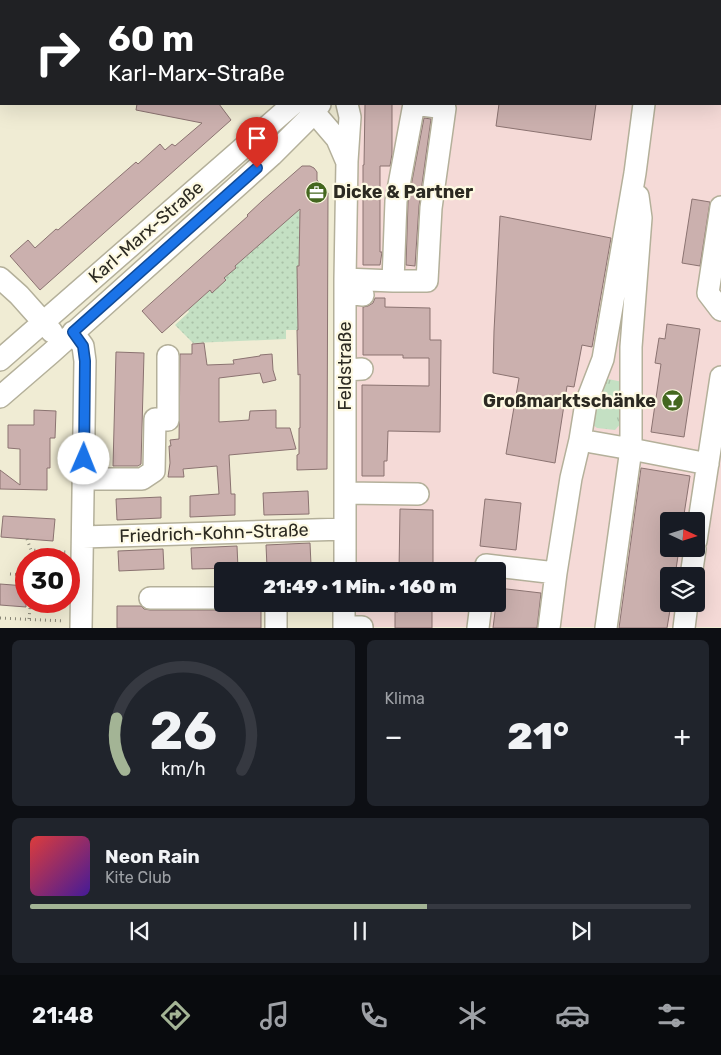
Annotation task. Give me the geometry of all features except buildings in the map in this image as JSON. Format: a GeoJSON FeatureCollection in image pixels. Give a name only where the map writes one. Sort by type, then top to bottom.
{"type":"FeatureCollection","features":[{"type":"Feature","properties":{"kind":"street","name":"Karl-Marx-Straße"},"geometry":{"type":"LineString","coordinates":[[0,360],[292,105]]}},
{"type":"Feature","properties":{"kind":"street","name":"Feldstraße"},"geometry":{"type":"LineString","coordinates":[[345,562],[345,493],[354,370],[347,160],[350,116],[347,105]]}},
{"type":"Feature","properties":{"kind":"street"},"geometry":{"type":"LineString","coordinates":[[393,281],[396,200],[414,105]]}},
{"type":"Feature","properties":{"kind":"street"},"geometry":{"type":"LineString","coordinates":[[351,289],[393,281],[427,281],[431,208],[446,108],[422,105]]}},
{"type":"Feature","properties":{"kind":"street"},"geometry":{"type":"LineString","coordinates":[[549,628],[571,478],[586,403],[602,359],[635,173],[644,105]]}},
{"type":"Feature","properties":{"kind":"street","name":"Karl-Marx-Straße"},"geometry":{"type":"LineString","coordinates":[[0,397],[272,155],[314,107]]}},
{"type":"Feature","properties":{"kind":"street","name":"Feldstraße"},"geometry":{"type":"LineString","coordinates":[[314,107],[337,139],[347,160]]}},
{"type":"Feature","properties":{"kind":"street"},"geometry":{"type":"LineString","coordinates":[[606,628],[631,449],[631,347],[641,218],[635,173]]}},
{"type":"Feature","properties":{"kind":"street"},"geometry":{"type":"LineString","coordinates":[[721,207],[708,293],[721,310]]}},
{"type":"Feature","properties":{"kind":"street"},"geometry":{"type":"LineString","coordinates":[[0,278],[19,295],[43,322],[83,346],[85,361],[83,538],[72,624]]}},
{"type":"Feature","properties":{"kind":"street"},"geometry":{"type":"LineString","coordinates":[[83,479],[142,479],[154,471],[155,419],[168,420],[168,356]]}},
{"type":"Feature","properties":{"kind":"street"},"geometry":{"type":"LineString","coordinates":[[701,512],[721,377]]}},
{"type":"Feature","properties":{"kind":"street"},"geometry":{"type":"LineString","coordinates":[[580,440],[708,464]]}},
{"type":"Feature","properties":{"kind":"street"},"geometry":{"type":"LineString","coordinates":[[345,493],[381,498],[418,494]]}},
{"type":"Feature","properties":{"kind":"street","name":"Friedrich-Kohn-Straße"},"geometry":{"type":"LineString","coordinates":[[83,538],[345,529]]}},
{"type":"Feature","properties":{"kind":"street"},"geometry":{"type":"LineString","coordinates":[[506,567],[556,573]]}},
{"type":"Feature","properties":{"kind":"street"},"geometry":{"type":"LineString","coordinates":[[150,598],[214,598]]}},
{"type":"Feature","properties":{"kind":"street"},"geometry":{"type":"LineString","coordinates":[[276,612],[276,628]]}},
{"type":"Feature","properties":{"kind":"street"},"geometry":{"type":"LineString","coordinates":[[344,612],[344,627],[362,627]]}},
{"type":"Feature","properties":{"kind":"street"},"geometry":{"type":"LineString","coordinates":[[478,628],[480,612]]}},
{"type":"Feature","properties":{"kind":"street"},"geometry":{"type":"LineString","coordinates":[[684,628],[686,612]]}},
{"type":"Feature","properties":{"kind":"path"},"geometry":{"type":"LineString","coordinates":[[28,539],[30,548]]}},
{"type":"Feature","properties":{"kind":"path"},"geometry":{"type":"LineString","coordinates":[[10,574],[15,574]]}},
{"type":"Feature","properties":{"kind":"path"},"geometry":{"type":"LineString","coordinates":[[29,619],[30,613]]}},
{"type":"Feature","properties":{"kind":"path"},"geometry":{"type":"LineString","coordinates":[[0,618],[72,624]]}},
{"type":"Feature","properties":{"kind":"shaded area"},"geometry":{"type":"Polygon","coordinates":[[[348,105],[721,105],[721,627],[347,627],[347,612],[506,612],[506,562],[347,562],[348,105]]]}},
{"type":"Feature","properties":{"kind":"green space"},"geometry":{"type":"Polygon","coordinates":[[[298,210],[303,215],[299,230],[299,266],[297,267],[300,330],[286,330],[286,339],[193,343],[175,325],[210,290],[212,292],[226,280],[224,278],[236,268],[235,266],[298,210]]]}},
{"type":"Feature","properties":{"kind":"green space"},"geometry":{"type":"Polygon","coordinates":[[[603,378],[623,382],[624,420],[615,430],[597,428],[593,425],[591,417],[603,378]]]}},
{"type":"Feature","properties":{"kind":"place","name":"Dicke & Partner"},"geometry":{"type":"Point","coordinates":[317,192]}},
{"type":"Feature","properties":{"kind":"place","name":"Großmarktschänke"},"geometry":{"type":"Point","coordinates":[672,401]}},
{"type":"Feature","properties":{"kind":"route"},"geometry":{"type":"LineString","coordinates":[[84,459],[85,361],[83,346],[73,332],[257,168]]}}]}
